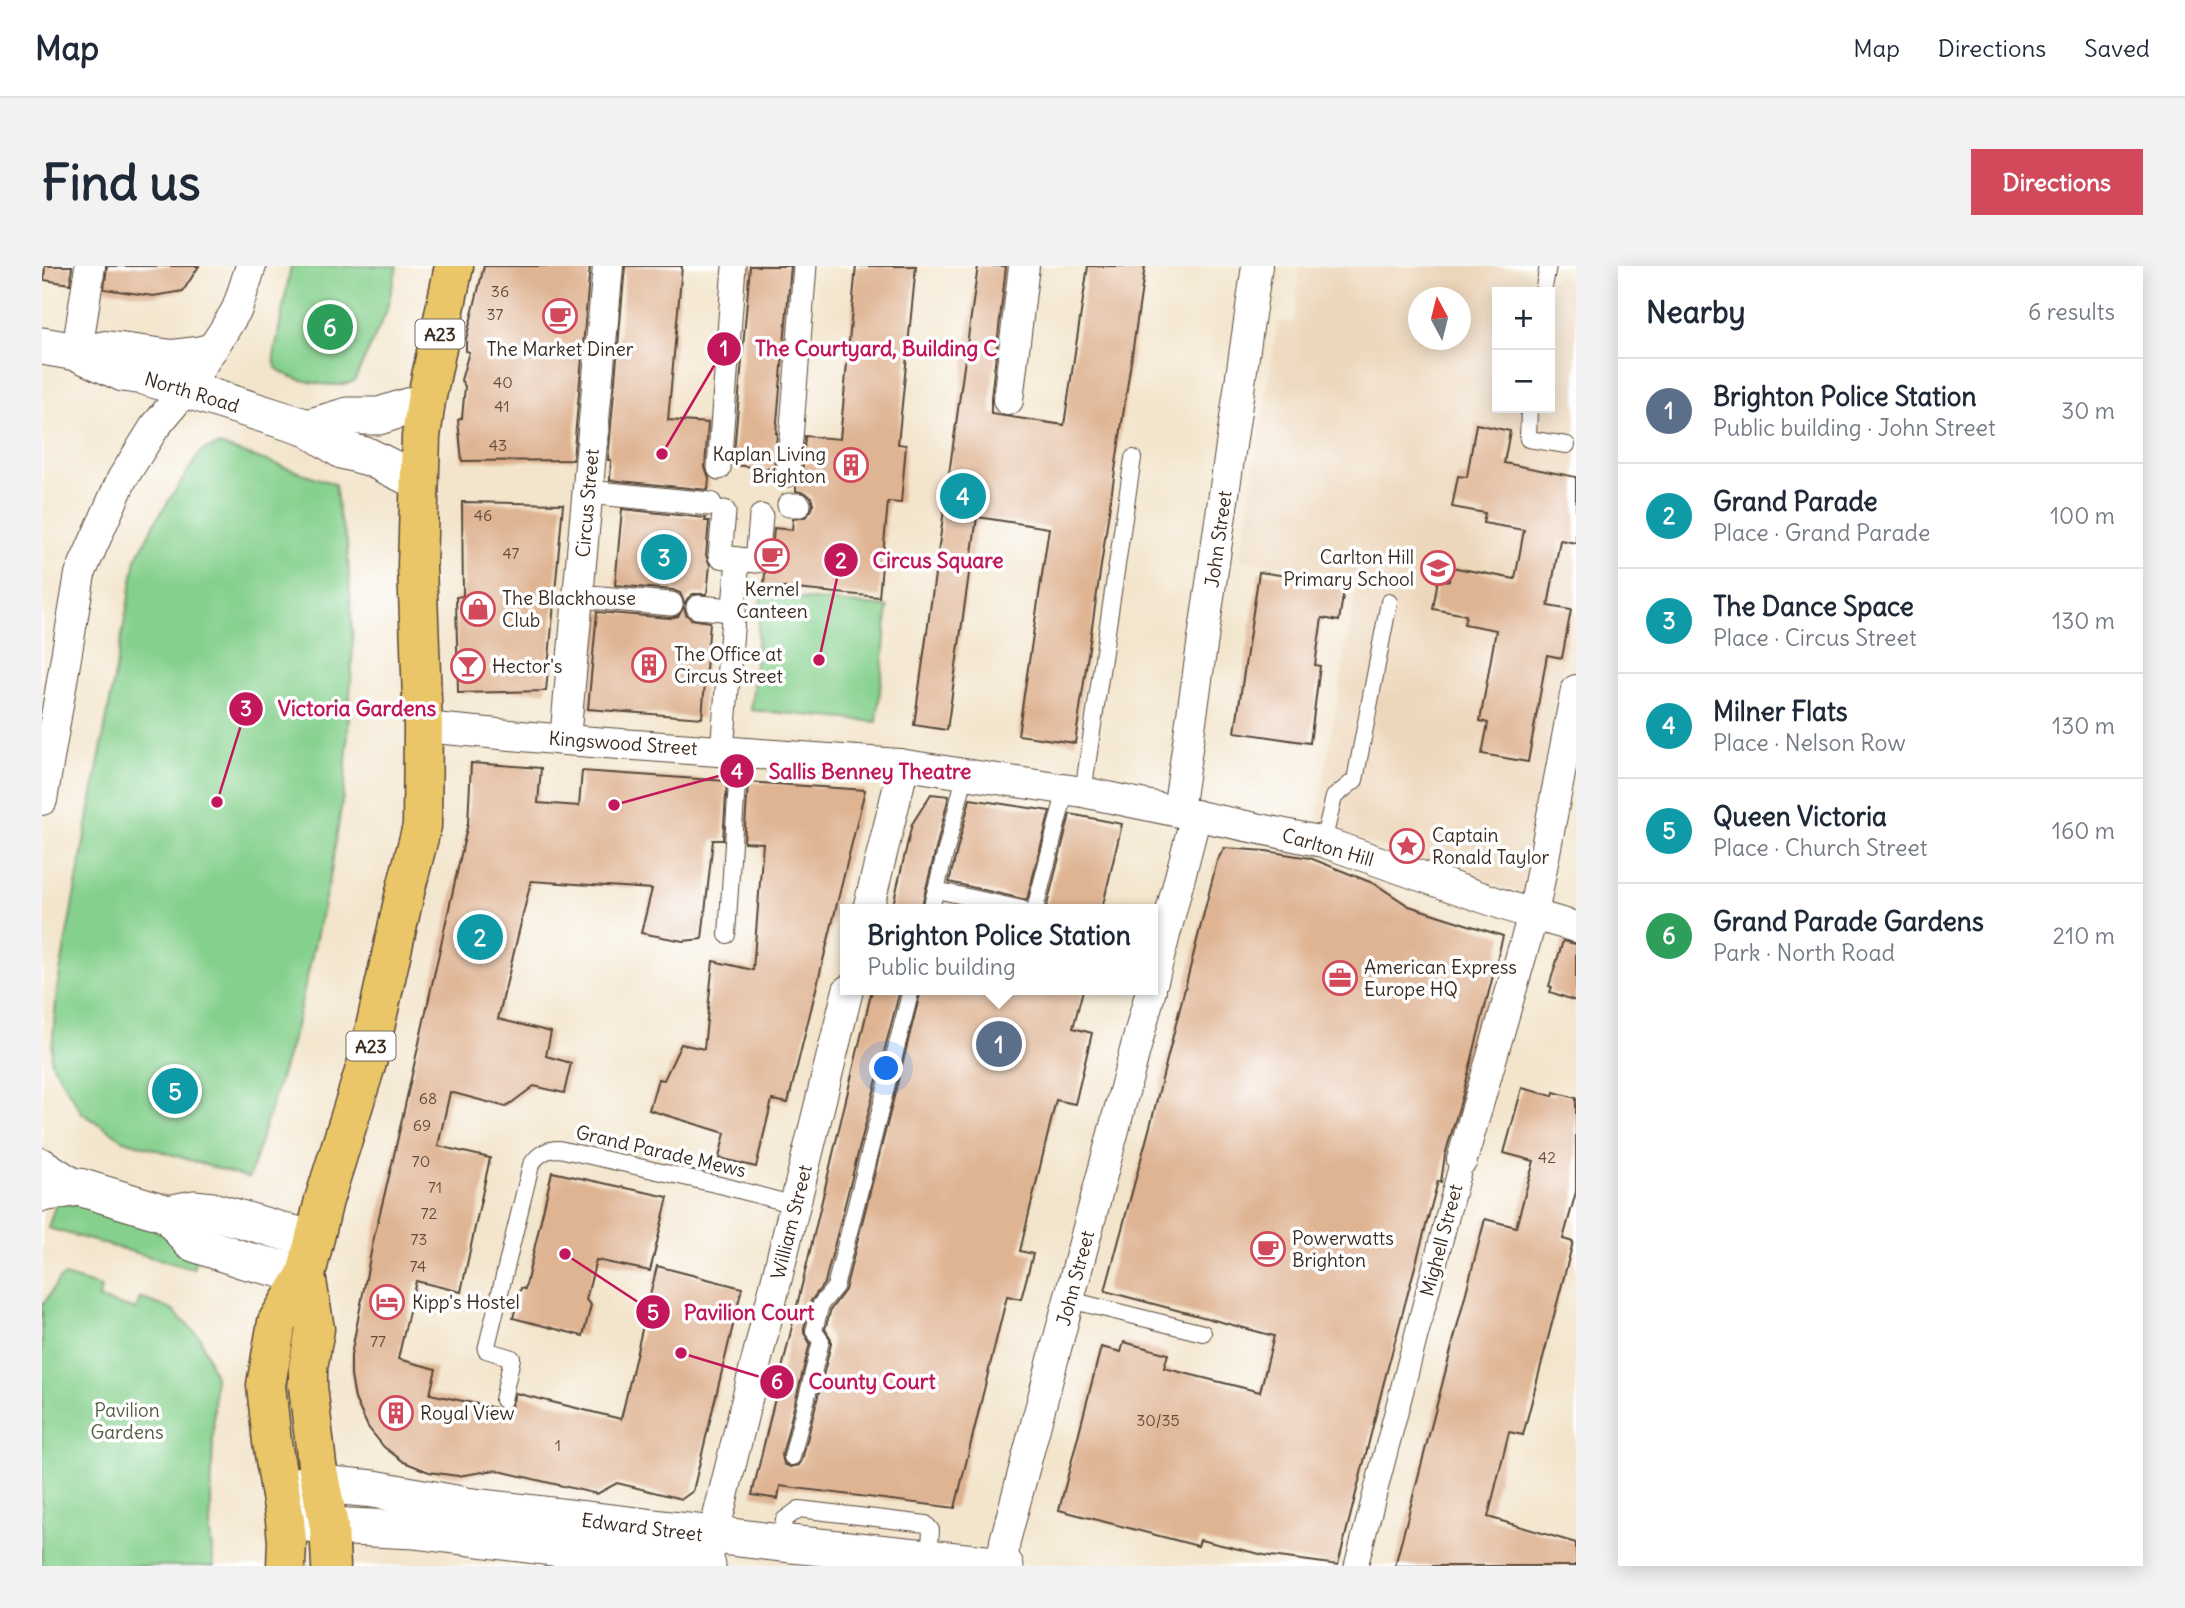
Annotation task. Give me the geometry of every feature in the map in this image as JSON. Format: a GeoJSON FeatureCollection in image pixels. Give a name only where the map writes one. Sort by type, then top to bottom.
{"type":"FeatureCollection","features":[{"type":"Feature","properties":{"kind":"highway","name":"A23"},"geometry":{"type":"LineString","coordinates":[[286,1566],[287,1541],[266,1385],[277,1322],[310,1257],[324,1200],[368,1059],[422,826],[423,727],[417,566],[421,437],[454,266]]}},
{"type":"Feature","properties":{"kind":"highway","name":"A23"},"geometry":{"type":"LineString","coordinates":[[310,1257],[315,1329],[308,1368],[308,1386],[329,1526],[331,1566]]}},
{"type":"Feature","properties":{"kind":"street"},"geometry":{"type":"LineString","coordinates":[[78,352],[90,266]]}},
{"type":"Feature","properties":{"kind":"street"},"geometry":{"type":"LineString","coordinates":[[42,800],[80,574],[122,479],[154,428],[186,389],[237,309],[251,266]]}},
{"type":"Feature","properties":{"kind":"street","name":"Circus Street"},"geometry":{"type":"LineString","coordinates":[[565,740],[608,266]]}},
{"type":"Feature","properties":{"kind":"street"},"geometry":{"type":"LineString","coordinates":[[719,468],[734,266]]}},
{"type":"Feature","properties":{"kind":"street"},"geometry":{"type":"LineString","coordinates":[[788,475],[805,266]]}},
{"type":"Feature","properties":{"kind":"street"},"geometry":{"type":"LineString","coordinates":[[1008,400],[1024,266]]}},
{"type":"Feature","properties":{"kind":"street","name":"John Street"},"geometry":{"type":"LineString","coordinates":[[1158,956],[1187,813],[1257,266]]}},
{"type":"Feature","properties":{"kind":"street","name":"North Road"},"geometry":{"type":"LineString","coordinates":[[42,346],[78,352],[123,373],[144,376],[308,428],[342,450],[369,457],[420,482]]}},
{"type":"Feature","properties":{"kind":"street","name":"North Road"},"geometry":{"type":"LineString","coordinates":[[78,352],[106,346],[173,355],[213,348]]}},
{"type":"Feature","properties":{"kind":"street"},"geometry":{"type":"LineString","coordinates":[[308,428],[348,416],[379,416],[426,401]]}},
{"type":"Feature","properties":{"kind":"street"},"geometry":{"type":"LineString","coordinates":[[587,492],[717,508],[720,556],[738,559],[757,561],[761,516]]}},
{"type":"Feature","properties":{"kind":"street"},"geometry":{"type":"LineString","coordinates":[[731,751],[734,610],[738,559]]}},
{"type":"Feature","properties":{"kind":"street"},"geometry":{"type":"LineString","coordinates":[[578,596],[671,604]]}},
{"type":"Feature","properties":{"kind":"street"},"geometry":{"type":"LineString","coordinates":[[698,607],[734,610]]}},
{"type":"Feature","properties":{"kind":"street","name":"Mighell Street"},"geometry":{"type":"LineString","coordinates":[[1356,1566],[1462,1160],[1533,915],[1576,690]]}},
{"type":"Feature","properties":{"kind":"street","name":"Kingswood Street"},"geometry":{"type":"LineString","coordinates":[[423,727],[899,764],[1074,790],[1187,813]]}},
{"type":"Feature","properties":{"kind":"street"},"geometry":{"type":"LineString","coordinates":[[869,904],[900,781],[899,764]]}},
{"type":"Feature","properties":{"kind":"street","name":"Carlton Hill"},"geometry":{"type":"LineString","coordinates":[[1187,813],[1323,842],[1533,915],[1576,927]]}},
{"type":"Feature","properties":{"kind":"street","name":"William Street"},"geometry":{"type":"LineString","coordinates":[[708,1558],[847,995]]}},
{"type":"Feature","properties":{"kind":"street","name":"John Street"},"geometry":{"type":"LineString","coordinates":[[1003,1566],[1005,1541],[1150,995]]}},
{"type":"Feature","properties":{"kind":"street"},"geometry":{"type":"LineString","coordinates":[[42,1163],[79,1187],[168,1214],[191,1242],[244,1260],[310,1257]]}},
{"type":"Feature","properties":{"kind":"street"},"geometry":{"type":"LineString","coordinates":[[42,1193],[79,1187]]}},
{"type":"Feature","properties":{"kind":"street","name":"Edward Street"},"geometry":{"type":"LineString","coordinates":[[282,1504],[321,1484],[374,1489],[708,1558]]}},
{"type":"Feature","properties":{"kind":"street","name":"Edward Street"},"geometry":{"type":"LineString","coordinates":[[282,1504],[329,1526],[414,1530],[708,1558],[781,1544],[916,1560],[1003,1566]]}},
{"type":"Feature","properties":{"kind":"lane"},"geometry":{"type":"LineString","coordinates":[[1544,287],[1548,266]]}},
{"type":"Feature","properties":{"kind":"lane"},"geometry":{"type":"LineString","coordinates":[[1528,413],[1528,439],[1567,445]]}},
{"type":"Feature","properties":{"kind":"lane"},"geometry":{"type":"LineString","coordinates":[[1037,904],[1074,790],[1133,458]]}},
{"type":"Feature","properties":{"kind":"lane"},"geometry":{"type":"LineString","coordinates":[[1323,842],[1334,797],[1355,780],[1388,602]]}},
{"type":"Feature","properties":{"kind":"lane"},"geometry":{"type":"LineString","coordinates":[[727,935],[731,751]]}},
{"type":"Feature","properties":{"kind":"lane"},"geometry":{"type":"LineString","coordinates":[[932,904],[966,772]]}},
{"type":"Feature","properties":{"kind":"lane"},"geometry":{"type":"LineString","coordinates":[[936,890],[999,904]]}},
{"type":"Feature","properties":{"kind":"lane"},"geometry":{"type":"LineString","coordinates":[[792,1457],[821,1341],[814,1331],[817,1317],[821,1304],[835,1287],[910,995]]}},
{"type":"Feature","properties":{"kind":"lane","name":"Grand Parade Mews"},"geometry":{"type":"LineString","coordinates":[[503,1401],[512,1358],[486,1350],[531,1165],[539,1154],[559,1149],[795,1205]]}},
{"type":"Feature","properties":{"kind":"lane"},"geometry":{"type":"LineString","coordinates":[[1070,1300],[1203,1333]]}},
{"type":"Feature","properties":{"kind":"shaded area","name":"Carlton Hill Primary School"},"geometry":{"type":"Polygon","coordinates":[[[1300,266],[1493,266],[1533,272],[1537,276],[1553,279],[1557,276],[1576,280],[1576,590],[1522,892],[1316,824],[1358,579],[1241,558],[1278,321],[1294,323],[1300,266]]]}},
{"type":"Feature","properties":{"kind":"green space"},"geometry":{"type":"Polygon","coordinates":[[[291,266],[397,266],[386,313],[354,381],[336,385],[314,383],[292,377],[276,368],[274,356],[291,266]]]}},
{"type":"Feature","properties":{"kind":"green space"},"geometry":{"type":"Polygon","coordinates":[[[219,445],[335,484],[339,515],[347,541],[353,645],[345,782],[331,872],[295,1030],[249,1178],[124,1140],[82,1113],[51,1062],[57,989],[136,559],[157,519],[201,451],[219,445]]]}},
{"type":"Feature","properties":{"kind":"green space"},"geometry":{"type":"Polygon","coordinates":[[[761,595],[888,607],[877,722],[751,710],[761,595]]]}},
{"type":"Feature","properties":{"kind":"green space"},"geometry":{"type":"Polygon","coordinates":[[[56,1203],[98,1205],[141,1223],[198,1251],[193,1269],[48,1228],[56,1203]]]}},
{"type":"Feature","properties":{"kind":"green space","name":"Pavilion Gardens"},"geometry":{"type":"Polygon","coordinates":[[[64,1276],[101,1287],[99,1299],[136,1310],[140,1298],[171,1309],[200,1337],[215,1377],[210,1534],[214,1566],[42,1566],[42,1302],[45,1302],[59,1279],[64,1276]]]}},
{"type":"Feature","properties":{"kind":"building"},"geometry":{"type":"Polygon","coordinates":[[[45,266],[72,266],[70,284],[44,280],[45,266]]]}},
{"type":"Feature","properties":{"kind":"building"},"geometry":{"type":"Polygon","coordinates":[[[107,266],[199,266],[183,291],[153,296],[104,289],[107,266]]]}},
{"type":"Feature","properties":{"kind":"building"},"geometry":{"type":"Polygon","coordinates":[[[484,266],[590,266],[573,460],[462,461],[458,420],[462,418],[465,386],[461,380],[469,352],[466,351],[466,339],[484,266]]]}},
{"type":"Feature","properties":{"kind":"building"},"geometry":{"type":"Polygon","coordinates":[[[625,266],[682,266],[668,420],[708,423],[705,467],[709,478],[708,490],[610,480],[611,460],[608,460],[625,266]]]}},
{"type":"Feature","properties":{"kind":"building"},"geometry":{"type":"Polygon","coordinates":[[[750,266],[791,266],[774,469],[733,465],[750,266]]]}},
{"type":"Feature","properties":{"kind":"building"},"geometry":{"type":"Polygon","coordinates":[[[856,266],[916,266],[898,444],[906,445],[901,503],[888,502],[879,597],[764,586],[765,572],[771,562],[774,528],[792,530],[793,519],[805,517],[813,504],[811,497],[796,491],[802,476],[805,436],[840,439],[856,266]]]}},
{"type":"Feature","properties":{"kind":"building"},"geometry":{"type":"Polygon","coordinates":[[[978,266],[1006,266],[991,414],[1064,425],[1088,266],[1145,266],[1075,743],[1018,735],[1049,528],[977,517],[947,730],[914,725],[978,266]]]}},
{"type":"Feature","properties":{"kind":"building"},"geometry":{"type":"Polygon","coordinates":[[[1476,424],[1510,431],[1504,463],[1576,477],[1576,543],[1560,540],[1548,606],[1571,610],[1562,658],[1547,655],[1528,762],[1482,754],[1488,723],[1480,721],[1496,630],[1464,624],[1466,615],[1433,609],[1438,579],[1449,581],[1451,567],[1515,579],[1524,530],[1483,523],[1485,513],[1452,507],[1458,476],[1467,477],[1476,424]]]}},
{"type":"Feature","properties":{"kind":"building"},"geometry":{"type":"Polygon","coordinates":[[[462,502],[563,504],[546,691],[458,693],[456,597],[463,596],[462,502]]]}},
{"type":"Feature","properties":{"kind":"building"},"geometry":{"type":"Polygon","coordinates":[[[622,509],[706,518],[705,521],[709,521],[706,555],[710,565],[707,594],[693,594],[685,604],[680,593],[673,590],[615,585],[622,509]]]}},
{"type":"Feature","properties":{"kind":"building"},"geometry":{"type":"Polygon","coordinates":[[[1259,572],[1345,584],[1339,621],[1322,618],[1315,665],[1320,666],[1310,743],[1235,732],[1259,572]]]}},
{"type":"Feature","properties":{"kind":"building","name":"The Office at Circus Street"},"geometry":{"type":"Polygon","coordinates":[[[684,607],[691,619],[710,622],[702,718],[588,709],[597,612],[670,618],[678,616],[684,607]]]}},
{"type":"Feature","properties":{"kind":"building"},"geometry":{"type":"Polygon","coordinates":[[[471,763],[541,768],[538,803],[579,806],[582,771],[727,781],[723,840],[713,840],[702,939],[683,941],[641,933],[652,889],[531,881],[498,1019],[551,1032],[546,1056],[571,1063],[564,1093],[534,1086],[506,1107],[450,1092],[438,1146],[490,1158],[461,1292],[416,1281],[398,1359],[436,1369],[430,1394],[510,1411],[515,1393],[621,1419],[657,1266],[742,1288],[693,1491],[682,1499],[617,1483],[597,1494],[495,1470],[458,1476],[429,1472],[404,1462],[384,1447],[368,1427],[355,1399],[351,1355],[374,1237],[468,823],[471,763]]]}},
{"type":"Feature","properties":{"kind":"building"},"geometry":{"type":"Polygon","coordinates":[[[748,782],[865,790],[788,1103],[772,1100],[756,1167],[719,1158],[725,1133],[649,1110],[658,1079],[664,1080],[681,1044],[704,1049],[713,961],[753,970],[763,843],[744,842],[748,782]]]}},
{"type":"Feature","properties":{"kind":"building"},"geometry":{"type":"Polygon","coordinates":[[[931,794],[949,796],[922,904],[893,904],[912,824],[931,794]]]}},
{"type":"Feature","properties":{"kind":"building"},"geometry":{"type":"Polygon","coordinates":[[[970,799],[1050,811],[1027,900],[949,882],[970,799]]]}},
{"type":"Feature","properties":{"kind":"building"},"geometry":{"type":"Polygon","coordinates":[[[1070,814],[1122,824],[1103,904],[1047,904],[1070,814]]]}},
{"type":"Feature","properties":{"kind":"building"},"geometry":{"type":"Polygon","coordinates":[[[1224,848],[1310,858],[1375,884],[1409,906],[1503,936],[1445,1155],[1441,1182],[1438,1181],[1338,1565],[1264,1555],[1200,1540],[1198,1546],[1059,1510],[1101,1347],[1121,1352],[1124,1342],[1168,1354],[1164,1368],[1260,1392],[1274,1336],[1105,1291],[1152,1119],[1217,861],[1224,848]]]}},
{"type":"Feature","properties":{"kind":"building"},"geometry":{"type":"Polygon","coordinates":[[[1563,941],[1576,944],[1576,1001],[1550,992],[1552,987],[1549,986],[1563,941]]]}},
{"type":"Feature","properties":{"kind":"building"},"geometry":{"type":"Polygon","coordinates":[[[871,995],[899,995],[825,1282],[811,1301],[804,1328],[810,1343],[782,1455],[784,1464],[790,1467],[799,1465],[802,1460],[831,1344],[825,1329],[831,1309],[845,1290],[920,995],[1082,995],[1073,1028],[1092,1033],[1075,1104],[1056,1100],[1020,1251],[1033,1254],[1021,1299],[1007,1296],[955,1508],[780,1486],[778,1499],[752,1495],[871,995]]]}},
{"type":"Feature","properties":{"kind":"building"},"geometry":{"type":"Polygon","coordinates":[[[1522,1088],[1553,1096],[1554,1092],[1576,1098],[1576,1192],[1563,1239],[1573,1242],[1523,1435],[1509,1432],[1488,1517],[1576,1543],[1576,1566],[1395,1566],[1485,1219],[1516,1227],[1534,1161],[1504,1153],[1522,1088]]]}},
{"type":"Feature","properties":{"kind":"building"},"geometry":{"type":"Polygon","coordinates":[[[552,1172],[668,1197],[650,1271],[596,1260],[586,1300],[591,1305],[583,1336],[513,1318],[521,1288],[525,1289],[552,1172]]]}},
{"type":"Feature","properties":{"kind":"place","name":"The Market Diner"},"geometry":{"type":"Point","coordinates":[560,316]}},
{"type":"Feature","properties":{"kind":"place","name":"Grand Parade Gardens"},"geometry":{"type":"Point","coordinates":[330,327]}},
{"type":"Feature","properties":{"kind":"place","name":"The Courtyard, Building C"},"geometry":{"type":"Point","coordinates":[662,454]}},
{"type":"Feature","properties":{"kind":"place","name":"Kaplan Living Brighton"},"geometry":{"type":"Point","coordinates":[851,465]}},
{"type":"Feature","properties":{"kind":"place","name":"Milner Flats"},"geometry":{"type":"Point","coordinates":[963,496]}},
{"type":"Feature","properties":{"kind":"place","name":"Kernel Canteen"},"geometry":{"type":"Point","coordinates":[772,556]}},
{"type":"Feature","properties":{"kind":"place","name":"The Dance Space"},"geometry":{"type":"Point","coordinates":[664,557]}},
{"type":"Feature","properties":{"kind":"place","name":"Carlton Hill Primary School"},"geometry":{"type":"Point","coordinates":[1438,568]}},
{"type":"Feature","properties":{"kind":"place","name":"The Blackhouse Club"},"geometry":{"type":"Point","coordinates":[478,609]}},
{"type":"Feature","properties":{"kind":"place","name":"Circus Square"},"geometry":{"type":"Point","coordinates":[819,660]}},
{"type":"Feature","properties":{"kind":"place","name":"The Office at Circus Street"},"geometry":{"type":"Point","coordinates":[649,665]}},
{"type":"Feature","properties":{"kind":"place","name":"Hector's"},"geometry":{"type":"Point","coordinates":[468,666]}},
{"type":"Feature","properties":{"kind":"place","name":"Victoria Gardens"},"geometry":{"type":"Point","coordinates":[217,802]}},
{"type":"Feature","properties":{"kind":"place","name":"Sallis Benney Theatre"},"geometry":{"type":"Point","coordinates":[614,805]}},
{"type":"Feature","properties":{"kind":"place","name":"Captain Ronald Taylor"},"geometry":{"type":"Point","coordinates":[1407,846]}},
{"type":"Feature","properties":{"kind":"place","name":"Grand Parade"},"geometry":{"type":"Point","coordinates":[480,937]}},
{"type":"Feature","properties":{"kind":"place","name":"American Express Europe HQ"},"geometry":{"type":"Point","coordinates":[1340,978]}},
{"type":"Feature","properties":{"kind":"place","name":"Brighton Police Station"},"geometry":{"type":"Point","coordinates":[999,1044]}},
{"type":"Feature","properties":{"kind":"place","name":"Queen Victoria"},"geometry":{"type":"Point","coordinates":[175,1091]}},
{"type":"Feature","properties":{"kind":"place","name":"Powerwatts Brighton"},"geometry":{"type":"Point","coordinates":[1268,1249]}},
{"type":"Feature","properties":{"kind":"place","name":"Pavilion Court"},"geometry":{"type":"Point","coordinates":[565,1254]}},
{"type":"Feature","properties":{"kind":"place","name":"Kipp's Hostel"},"geometry":{"type":"Point","coordinates":[387,1302]}},
{"type":"Feature","properties":{"kind":"place","name":"County Court"},"geometry":{"type":"Point","coordinates":[681,1353]}},
{"type":"Feature","properties":{"kind":"place","name":"Royal View"},"geometry":{"type":"Point","coordinates":[396,1413]}}]}
